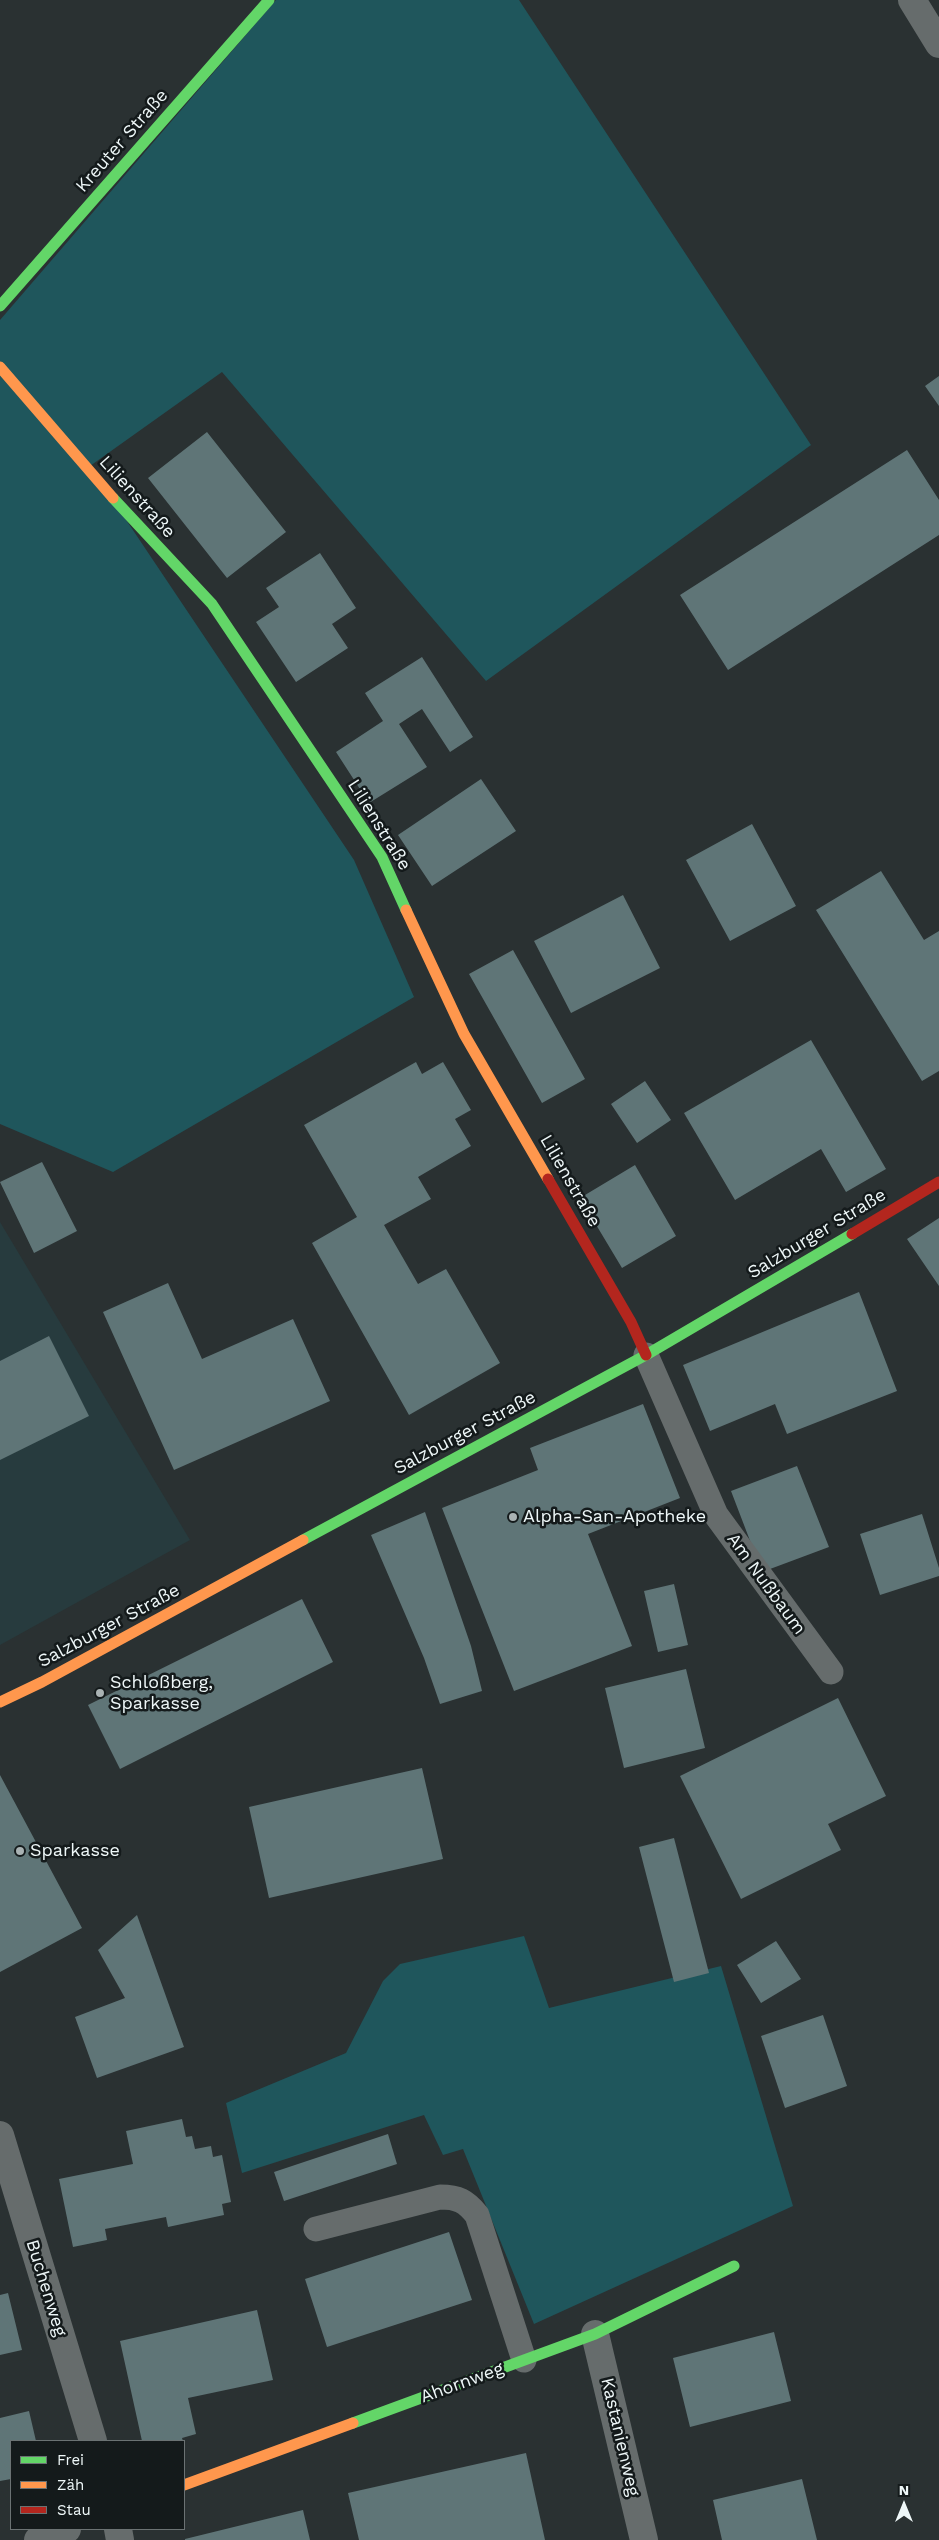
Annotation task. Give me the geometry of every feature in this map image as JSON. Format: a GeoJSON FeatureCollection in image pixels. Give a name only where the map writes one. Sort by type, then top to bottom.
{"type":"FeatureCollection","features":[{"type":"Feature","properties":{"kind":"street","name":"Kreuter Straße"},"geometry":{"type":"LineString","coordinates":[[0,306],[270,0]]}},
{"type":"Feature","properties":{"kind":"street"},"geometry":{"type":"LineString","coordinates":[[912,0],[939,44]]}},
{"type":"Feature","properties":{"kind":"street","name":"Lilienstraße"},"geometry":{"type":"LineString","coordinates":[[0,367],[114,499],[212,604],[382,857],[464,1034],[631,1322],[646,1355]]}},
{"type":"Feature","properties":{"kind":"street","name":"Salzburger Straße"},"geometry":{"type":"LineString","coordinates":[[0,1702],[59,1673],[646,1355],[939,1182]]}},
{"type":"Feature","properties":{"kind":"street","name":"Buchenweg"},"geometry":{"type":"LineString","coordinates":[[0,2135],[93,2440]]}},
{"type":"Feature","properties":{"kind":"street","name":"Ahornweg"},"geometry":{"type":"LineString","coordinates":[[185,2485],[596,2334],[734,2266]]}},
{"type":"Feature","properties":{"kind":"street","name":"Kastanienweg"},"geometry":{"type":"LineString","coordinates":[[596,2334],[644,2540]]}},
{"type":"Feature","properties":{"kind":"street"},"geometry":{"type":"LineString","coordinates":[[38,2540],[63,2530]]}},
{"type":"Feature","properties":{"kind":"lane","name":"Am Nußbaum"},"geometry":{"type":"LineString","coordinates":[[646,1355],[716,1515],[830,1672]]}},
{"type":"Feature","properties":{"kind":"lane"},"geometry":{"type":"LineString","coordinates":[[316,2229],[440,2197],[456,2197],[468,2203],[477,2214],[524,2360]]}},
{"type":"Feature","properties":{"kind":"shaded area"},"geometry":{"type":"Polygon","coordinates":[[[276,0],[519,0],[811,445],[486,681],[222,372],[90,466],[354,860],[414,997],[113,1172],[0,1124],[0,320],[276,0]]]}},
{"type":"Feature","properties":{"kind":"shaded area"},"geometry":{"type":"Polygon","coordinates":[[[0,1222],[190,1540],[0,1645],[0,1222]]]}},
{"type":"Feature","properties":{"kind":"shaded area"},"geometry":{"type":"Polygon","coordinates":[[[524,1936],[549,2008],[721,1966],[793,2206],[534,2324],[463,2149],[443,2155],[424,2115],[242,2173],[226,2103],[346,2053],[383,1981],[400,1964],[524,1936]]]}},
{"type":"Feature","properties":{"kind":"building"},"geometry":{"type":"Polygon","coordinates":[[[939,376],[939,406],[925,386],[939,376]]]}},
{"type":"Feature","properties":{"kind":"building"},"geometry":{"type":"Polygon","coordinates":[[[207,432],[286,532],[227,578],[148,478],[207,432]]]}},
{"type":"Feature","properties":{"kind":"building"},"geometry":{"type":"Polygon","coordinates":[[[907,450],[939,500],[939,535],[728,670],[680,595],[907,450]]]}},
{"type":"Feature","properties":{"kind":"building"},"geometry":{"type":"Polygon","coordinates":[[[320,553],[356,608],[332,624],[348,648],[296,682],[256,622],[279,607],[266,588],[320,553]]]}},
{"type":"Feature","properties":{"kind":"building"},"geometry":{"type":"Polygon","coordinates":[[[422,657],[473,737],[450,752],[422,709],[399,724],[427,767],[369,803],[336,752],[383,721],[365,693],[422,657]]]}},
{"type":"Feature","properties":{"kind":"building"},"geometry":{"type":"Polygon","coordinates":[[[481,779],[516,831],[432,886],[398,835],[481,779]]]}},
{"type":"Feature","properties":{"kind":"building"},"geometry":{"type":"Polygon","coordinates":[[[752,824],[796,906],[730,941],[686,860],[752,824]]]}},
{"type":"Feature","properties":{"kind":"building"},"geometry":{"type":"Polygon","coordinates":[[[881,871],[924,940],[939,931],[939,1071],[922,1081],[816,910],[881,871]]]}},
{"type":"Feature","properties":{"kind":"building"},"geometry":{"type":"Polygon","coordinates":[[[623,895],[660,968],[571,1013],[534,941],[623,895]]]}},
{"type":"Feature","properties":{"kind":"building"},"geometry":{"type":"Polygon","coordinates":[[[513,950],[585,1079],[542,1103],[469,974],[513,950]]]}},
{"type":"Feature","properties":{"kind":"building"},"geometry":{"type":"Polygon","coordinates":[[[811,1040],[886,1169],[846,1192],[821,1149],[735,1200],[684,1113],[811,1040]]]}},
{"type":"Feature","properties":{"kind":"building"},"geometry":{"type":"Polygon","coordinates":[[[416,1062],[422,1074],[443,1062],[471,1110],[455,1119],[471,1146],[418,1177],[431,1199],[384,1225],[418,1284],[446,1269],[500,1363],[409,1415],[312,1243],[357,1217],[304,1125],[416,1062]]]}},
{"type":"Feature","properties":{"kind":"building"},"geometry":{"type":"Polygon","coordinates":[[[645,1081],[671,1120],[637,1143],[611,1104],[645,1081]]]}},
{"type":"Feature","properties":{"kind":"building"},"geometry":{"type":"Polygon","coordinates":[[[42,1162],[77,1231],[34,1253],[0,1182],[42,1162]]]}},
{"type":"Feature","properties":{"kind":"building"},"geometry":{"type":"Polygon","coordinates":[[[635,1165],[676,1236],[622,1268],[580,1198],[635,1165]]]}},
{"type":"Feature","properties":{"kind":"building"},"geometry":{"type":"Polygon","coordinates":[[[939,1218],[939,1286],[907,1239],[939,1218]]]}},
{"type":"Feature","properties":{"kind":"building"},"geometry":{"type":"Polygon","coordinates":[[[168,1283],[202,1359],[293,1319],[330,1401],[174,1470],[103,1312],[168,1283]]]}},
{"type":"Feature","properties":{"kind":"building"},"geometry":{"type":"Polygon","coordinates":[[[859,1292],[897,1391],[787,1434],[775,1404],[710,1431],[683,1365],[859,1292]]]}},
{"type":"Feature","properties":{"kind":"building"},"geometry":{"type":"Polygon","coordinates":[[[49,1336],[89,1416],[0,1460],[0,1361],[49,1336]]]}},
{"type":"Feature","properties":{"kind":"building"},"geometry":{"type":"Polygon","coordinates":[[[643,1404],[680,1498],[588,1534],[632,1646],[514,1691],[442,1508],[538,1470],[530,1448],[643,1404]]]}},
{"type":"Feature","properties":{"kind":"building"},"geometry":{"type":"Polygon","coordinates":[[[797,1466],[829,1547],[762,1572],[731,1491],[797,1466]]]}},
{"type":"Feature","properties":{"kind":"building"},"geometry":{"type":"Polygon","coordinates":[[[425,1512],[471,1646],[482,1691],[440,1704],[424,1658],[371,1535],[425,1512]]]}},
{"type":"Feature","properties":{"kind":"building"},"geometry":{"type":"Polygon","coordinates":[[[922,1514],[939,1568],[939,1576],[880,1595],[860,1534],[922,1514]]]}},
{"type":"Feature","properties":{"kind":"building"},"geometry":{"type":"Polygon","coordinates":[[[674,1584],[688,1645],[658,1652],[644,1591],[674,1584]]]}},
{"type":"Feature","properties":{"kind":"building"},"geometry":{"type":"Polygon","coordinates":[[[302,1599],[333,1662],[120,1769],[88,1705],[302,1599]]]}},
{"type":"Feature","properties":{"kind":"building"},"geometry":{"type":"Polygon","coordinates":[[[686,1669],[705,1748],[624,1768],[605,1688],[686,1669]]]}},
{"type":"Feature","properties":{"kind":"building"},"geometry":{"type":"Polygon","coordinates":[[[838,1698],[886,1796],[828,1824],[841,1850],[741,1899],[680,1776],[838,1698]]]}},
{"type":"Feature","properties":{"kind":"building"},"geometry":{"type":"Polygon","coordinates":[[[422,1768],[443,1859],[269,1898],[249,1807],[422,1768]]]}},
{"type":"Feature","properties":{"kind":"building","name":"Sparkasse"},"geometry":{"type":"Polygon","coordinates":[[[0,1775],[82,1928],[0,1972],[0,1775]]]}},
{"type":"Feature","properties":{"kind":"building"},"geometry":{"type":"Polygon","coordinates":[[[674,1838],[709,1973],[674,1982],[639,1847],[674,1838]]]}},
{"type":"Feature","properties":{"kind":"building"},"geometry":{"type":"Polygon","coordinates":[[[137,1915],[184,2047],[97,2078],[75,2017],[125,1998],[98,1950],[137,1915]]]}},
{"type":"Feature","properties":{"kind":"building"},"geometry":{"type":"Polygon","coordinates":[[[776,1941],[801,1979],[761,2003],[737,1965],[776,1941]]]}},
{"type":"Feature","properties":{"kind":"building"},"geometry":{"type":"Polygon","coordinates":[[[823,2015],[847,2086],[785,2108],[761,2036],[823,2015]]]}},
{"type":"Feature","properties":{"kind":"building"},"geometry":{"type":"Polygon","coordinates":[[[182,2119],[186,2137],[192,2136],[195,2149],[211,2146],[213,2157],[222,2155],[231,2202],[222,2204],[224,2215],[168,2227],[166,2217],[105,2229],[107,2240],[73,2247],[59,2179],[133,2164],[126,2131],[182,2119]]]}},
{"type":"Feature","properties":{"kind":"building"},"geometry":{"type":"Polygon","coordinates":[[[388,2134],[397,2164],[284,2201],[274,2172],[388,2134]]]}},
{"type":"Feature","properties":{"kind":"building"},"geometry":{"type":"Polygon","coordinates":[[[449,2232],[472,2300],[327,2347],[305,2279],[449,2232]]]}},
{"type":"Feature","properties":{"kind":"building"},"geometry":{"type":"Polygon","coordinates":[[[8,2293],[22,2350],[0,2355],[0,2295],[8,2293]]]}},
{"type":"Feature","properties":{"kind":"building"},"geometry":{"type":"Polygon","coordinates":[[[257,2310],[273,2380],[188,2398],[196,2434],[182,2438],[183,2440],[142,2440],[120,2341],[257,2310]]]}},
{"type":"Feature","properties":{"kind":"building"},"geometry":{"type":"Polygon","coordinates":[[[774,2332],[791,2401],[690,2427],[673,2358],[774,2332]]]}},
{"type":"Feature","properties":{"kind":"building"},"geometry":{"type":"Polygon","coordinates":[[[29,2411],[36,2440],[10,2440],[10,2479],[0,2481],[0,2418],[29,2411]]]}},
{"type":"Feature","properties":{"kind":"building"},"geometry":{"type":"Polygon","coordinates":[[[526,2453],[545,2540],[359,2540],[348,2493],[526,2453]]]}},
{"type":"Feature","properties":{"kind":"building"},"geometry":{"type":"Polygon","coordinates":[[[802,2479],[817,2540],[722,2540],[713,2500],[802,2479]]]}},
{"type":"Feature","properties":{"kind":"building"},"geometry":{"type":"Polygon","coordinates":[[[303,2510],[310,2540],[185,2540],[185,2539],[303,2510]]]}},
{"type":"Feature","properties":{"kind":"traffic: fast"},"geometry":{"type":"LineString","coordinates":[[0,306],[269,0]]}},
{"type":"Feature","properties":{"kind":"traffic: fast"},"geometry":{"type":"LineString","coordinates":[[113,498],[212,604],[382,857],[406,910]]}},
{"type":"Feature","properties":{"kind":"traffic: fast"},"geometry":{"type":"LineString","coordinates":[[303,1540],[646,1355],[852,1234]]}},
{"type":"Feature","properties":{"kind":"traffic: fast"},"geometry":{"type":"LineString","coordinates":[[353,2423],[595,2334],[734,2266]]}},
{"type":"Feature","properties":{"kind":"traffic: slow"},"geometry":{"type":"LineString","coordinates":[[0,367],[113,498]]}},
{"type":"Feature","properties":{"kind":"traffic: slow"},"geometry":{"type":"LineString","coordinates":[[406,910],[464,1034],[548,1179]]}},
{"type":"Feature","properties":{"kind":"traffic: slow"},"geometry":{"type":"LineString","coordinates":[[0,1702],[42,1682],[303,1540]]}},
{"type":"Feature","properties":{"kind":"traffic: slow"},"geometry":{"type":"LineString","coordinates":[[185,2485],[353,2423]]}},
{"type":"Feature","properties":{"kind":"traffic: jam"},"geometry":{"type":"LineString","coordinates":[[548,1179],[631,1322],[646,1355]]}},
{"type":"Feature","properties":{"kind":"traffic: jam"},"geometry":{"type":"LineString","coordinates":[[852,1234],[939,1182]]}},
{"type":"Feature","properties":{"kind":"place","name":"Alpha-San-Apotheke"},"geometry":{"type":"Point","coordinates":[513,1517]}},
{"type":"Feature","properties":{"kind":"place","name":"Schloßberg, Sparkasse"},"geometry":{"type":"Point","coordinates":[100,1693]}},
{"type":"Feature","properties":{"kind":"place","name":"Sparkasse"},"geometry":{"type":"Point","coordinates":[20,1851]}}]}
